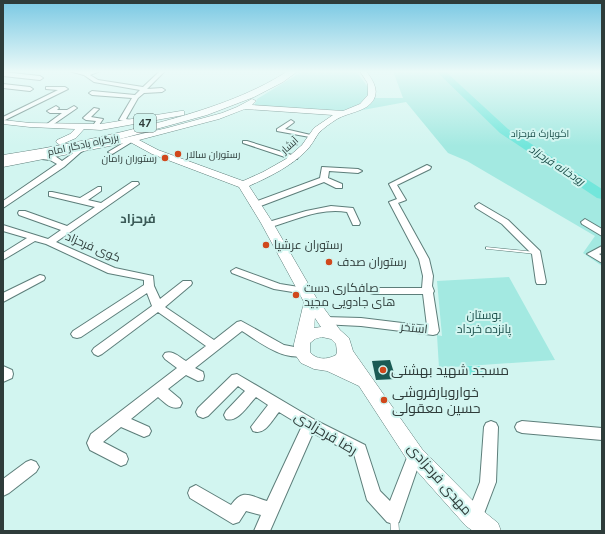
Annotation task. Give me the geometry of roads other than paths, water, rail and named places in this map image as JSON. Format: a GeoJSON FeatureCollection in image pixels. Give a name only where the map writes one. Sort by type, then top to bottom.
{"type":"FeatureCollection","features":[{"type":"Feature","properties":{"kind":"highway","name":"بزرگراه یادگار امام"},"geometry":{"type":"LineString","coordinates":[[3,151],[60,142],[123,128],[180,113],[230,96]]}},
{"type":"Feature","properties":{"kind":"highway","name":"بزرگراه یادگار امام"},"geometry":{"type":"LineString","coordinates":[[3,159],[78,146],[141,131],[223,106],[247,96]]}},
{"type":"Feature","properties":{"kind":"highway"},"geometry":{"type":"LineString","coordinates":[[141,131],[199,119],[249,104],[258,96]]}},
{"type":"Feature","properties":{"kind":"street"},"geometry":{"type":"LineString","coordinates":[[3,119],[51,96]]}},
{"type":"Feature","properties":{"kind":"street"},"geometry":{"type":"LineString","coordinates":[[124,96],[136,97],[122,120],[132,122]]}},
{"type":"Feature","properties":{"kind":"street","name":"آبشار"},"geometry":{"type":"LineString","coordinates":[[243,185],[280,168],[294,157],[313,137],[316,131],[344,113],[358,108],[371,96]]}},
{"type":"Feature","properties":{"kind":"street"},"geometry":{"type":"LineString","coordinates":[[3,164],[132,140],[206,120],[249,104]]}},
{"type":"Feature","properties":{"kind":"street","name":"آبشار"},"geometry":{"type":"LineString","coordinates":[[249,104],[344,113]]}},
{"type":"Feature","properties":{"kind":"street"},"geometry":{"type":"LineString","coordinates":[[56,108],[50,111],[68,112]]}},
{"type":"Feature","properties":{"kind":"street"},"geometry":{"type":"LineString","coordinates":[[49,125],[74,108]]}},
{"type":"Feature","properties":{"kind":"street"},"geometry":{"type":"LineString","coordinates":[[95,127],[100,119],[86,118],[96,109]]}},
{"type":"Feature","properties":{"kind":"street"},"geometry":{"type":"LineString","coordinates":[[3,122],[95,127],[180,113]]}},
{"type":"Feature","properties":{"kind":"street"},"geometry":{"type":"LineString","coordinates":[[291,122],[279,130],[313,137]]}},
{"type":"Feature","properties":{"kind":"street"},"geometry":{"type":"LineString","coordinates":[[60,142],[73,136],[81,127]]}},
{"type":"Feature","properties":{"kind":"street"},"geometry":{"type":"LineString","coordinates":[[112,152],[132,140]]}},
{"type":"Feature","properties":{"kind":"street"},"geometry":{"type":"LineString","coordinates":[[132,140],[155,152],[243,185],[268,225],[308,297],[325,322],[344,342],[346,353],[343,358],[330,365],[316,364],[304,357],[303,346],[308,297]]}},
{"type":"Feature","properties":{"kind":"street"},"geometry":{"type":"LineString","coordinates":[[245,142],[294,157]]}},
{"type":"Feature","properties":{"kind":"street"},"geometry":{"type":"LineString","coordinates":[[3,205],[79,151]]}},
{"type":"Feature","properties":{"kind":"street"},"geometry":{"type":"LineString","coordinates":[[45,157],[56,160],[61,163],[61,165]]}},
{"type":"Feature","properties":{"kind":"street"},"geometry":{"type":"LineString","coordinates":[[374,291],[429,291],[427,286],[428,276],[424,259],[393,202],[402,200],[393,184],[427,167]]}},
{"type":"Feature","properties":{"kind":"street"},"geometry":{"type":"LineString","coordinates":[[324,179],[325,169],[358,171]]}},
{"type":"Feature","properties":{"kind":"street"},"geometry":{"type":"LineString","coordinates":[[255,205],[324,179],[339,186]]}},
{"type":"Feature","properties":{"kind":"street"},"geometry":{"type":"LineString","coordinates":[[3,228],[50,242],[135,184]]}},
{"type":"Feature","properties":{"kind":"street"},"geometry":{"type":"LineString","coordinates":[[82,201],[98,189]]}},
{"type":"Feature","properties":{"kind":"street"},"geometry":{"type":"LineString","coordinates":[[52,194],[101,206]]}},
{"type":"Feature","properties":{"kind":"street"},"geometry":{"type":"LineString","coordinates":[[479,206],[505,222],[537,253],[541,282]]}},
{"type":"Feature","properties":{"kind":"street"},"geometry":{"type":"LineString","coordinates":[[268,225],[326,209],[344,208],[350,210],[356,223]]}},
{"type":"Feature","properties":{"kind":"street"},"geometry":{"type":"LineString","coordinates":[[22,213],[68,229]]}},
{"type":"Feature","properties":{"kind":"street"},"geometry":{"type":"LineString","coordinates":[[585,222],[602,233]]}},
{"type":"Feature","properties":{"kind":"street"},"geometry":{"type":"LineString","coordinates":[[4,256],[35,237]]}},
{"type":"Feature","properties":{"kind":"street","name":"کوی فرحزاد"},"geometry":{"type":"LineString","coordinates":[[50,242],[112,271],[149,278],[150,286]]}},
{"type":"Feature","properties":{"kind":"street"},"geometry":{"type":"LineString","coordinates":[[602,249],[592,254],[602,260]]}},
{"type":"Feature","properties":{"kind":"street"},"geometry":{"type":"LineString","coordinates":[[236,271],[308,297]]}},
{"type":"Feature","properties":{"kind":"street"},"geometry":{"type":"LineString","coordinates":[[3,298],[40,278]]}},
{"type":"Feature","properties":{"kind":"street"},"geometry":{"type":"LineString","coordinates":[[98,351],[158,307],[187,283]]}},
{"type":"Feature","properties":{"kind":"street"},"geometry":{"type":"LineString","coordinates":[[77,334],[150,286],[158,307],[213,345]]}},
{"type":"Feature","properties":{"kind":"street","name":"استخر"},"geometry":{"type":"LineString","coordinates":[[325,322],[361,322],[433,330],[429,291]]}},
{"type":"Feature","properties":{"kind":"street"},"geometry":{"type":"LineString","coordinates":[[121,459],[95,445],[94,443],[96,438],[186,368],[213,345],[241,325],[281,349],[303,346]]}},
{"type":"Feature","properties":{"kind":"street"},"geometry":{"type":"LineString","coordinates":[[303,346],[309,335],[322,332],[335,334]]}},
{"type":"Feature","properties":{"kind":"street","name":"مهدی فرحزادی"},"geometry":{"type":"LineString","coordinates":[[346,353],[415,455],[474,518],[490,531]]}},
{"type":"Feature","properties":{"kind":"street"},"geometry":{"type":"LineString","coordinates":[[169,356],[198,376]]}},
{"type":"Feature","properties":{"kind":"street","name":"مهدی فرحزادی"},"geometry":{"type":"LineString","coordinates":[[330,365],[351,373],[367,383]]}},
{"type":"Feature","properties":{"kind":"street","name":"رضا فرحزادی"},"geometry":{"type":"LineString","coordinates":[[203,412],[237,379],[277,405],[360,450],[373,495],[394,524]]}},
{"type":"Feature","properties":{"kind":"street"},"geometry":{"type":"LineString","coordinates":[[158,389],[175,403]]}},
{"type":"Feature","properties":{"kind":"street"},"geometry":{"type":"LineString","coordinates":[[231,415],[254,390]]}},
{"type":"Feature","properties":{"kind":"street"},"geometry":{"type":"LineString","coordinates":[[258,427],[277,405]]}},
{"type":"Feature","properties":{"kind":"street"},"geometry":{"type":"LineString","coordinates":[[119,420],[144,431]]}},
{"type":"Feature","properties":{"kind":"street"},"geometry":{"type":"LineString","coordinates":[[262,531],[310,424]]}},
{"type":"Feature","properties":{"kind":"street"},"geometry":{"type":"LineString","coordinates":[[522,427],[602,434]]}},
{"type":"Feature","properties":{"kind":"street"},"geometry":{"type":"LineString","coordinates":[[474,518],[488,482],[491,428]]}},
{"type":"Feature","properties":{"kind":"street"},"geometry":{"type":"LineString","coordinates":[[394,524],[415,455]]}},
{"type":"Feature","properties":{"kind":"street"},"geometry":{"type":"LineString","coordinates":[[3,488],[31,467]]}},
{"type":"Feature","properties":{"kind":"street"},"geometry":{"type":"LineString","coordinates":[[196,492],[233,516],[243,502],[271,510]]}},
{"type":"Feature","properties":{"kind":"lane"},"geometry":{"type":"LineString","coordinates":[[488,248],[537,253]]}},
{"type":"Feature","properties":{"kind":"waterway","name":"رودخانه فرحزاد"},"geometry":{"type":"LineString","coordinates":[[467,96],[504,131],[602,195]]}},
{"type":"Feature","properties":{"kind":"place","name":"رستوران سالار"},"geometry":{"type":"Point","coordinates":[178,154]}},
{"type":"Feature","properties":{"kind":"place","name":"رستوران رامان"},"geometry":{"type":"Point","coordinates":[165,158]}},
{"type":"Feature","properties":{"kind":"place","name":"رستوران عرشیا"},"geometry":{"type":"Point","coordinates":[266,245]}},
{"type":"Feature","properties":{"kind":"place","name":"رستوران صدف"},"geometry":{"type":"Point","coordinates":[329,262]}},
{"type":"Feature","properties":{"kind":"place","name":"صافکاری دست های جادویی مجید"},"geometry":{"type":"Point","coordinates":[296,295]}},
{"type":"Feature","properties":{"kind":"place","name":"مسجد شهید بهشتی"},"geometry":{"type":"Point","coordinates":[383,370]}},
{"type":"Feature","properties":{"kind":"place","name":"خواروبارفروشی حسین معقولی"},"geometry":{"type":"Point","coordinates":[384,400]}},
{"type":"Feature","properties":{"kind":"district","name":"فرحزاد"},"geometry":{"type":"Point","coordinates":[138,218]}},
{"type":"Feature","properties":{"kind":"park label","name":"اکوپارک فرحزاد"},"geometry":{"type":"Point","coordinates":[540,133]}},
{"type":"Feature","properties":{"kind":"park label","name":"بوستان پانزده خرداد"},"geometry":{"type":"Point","coordinates":[484,322]}}]}
